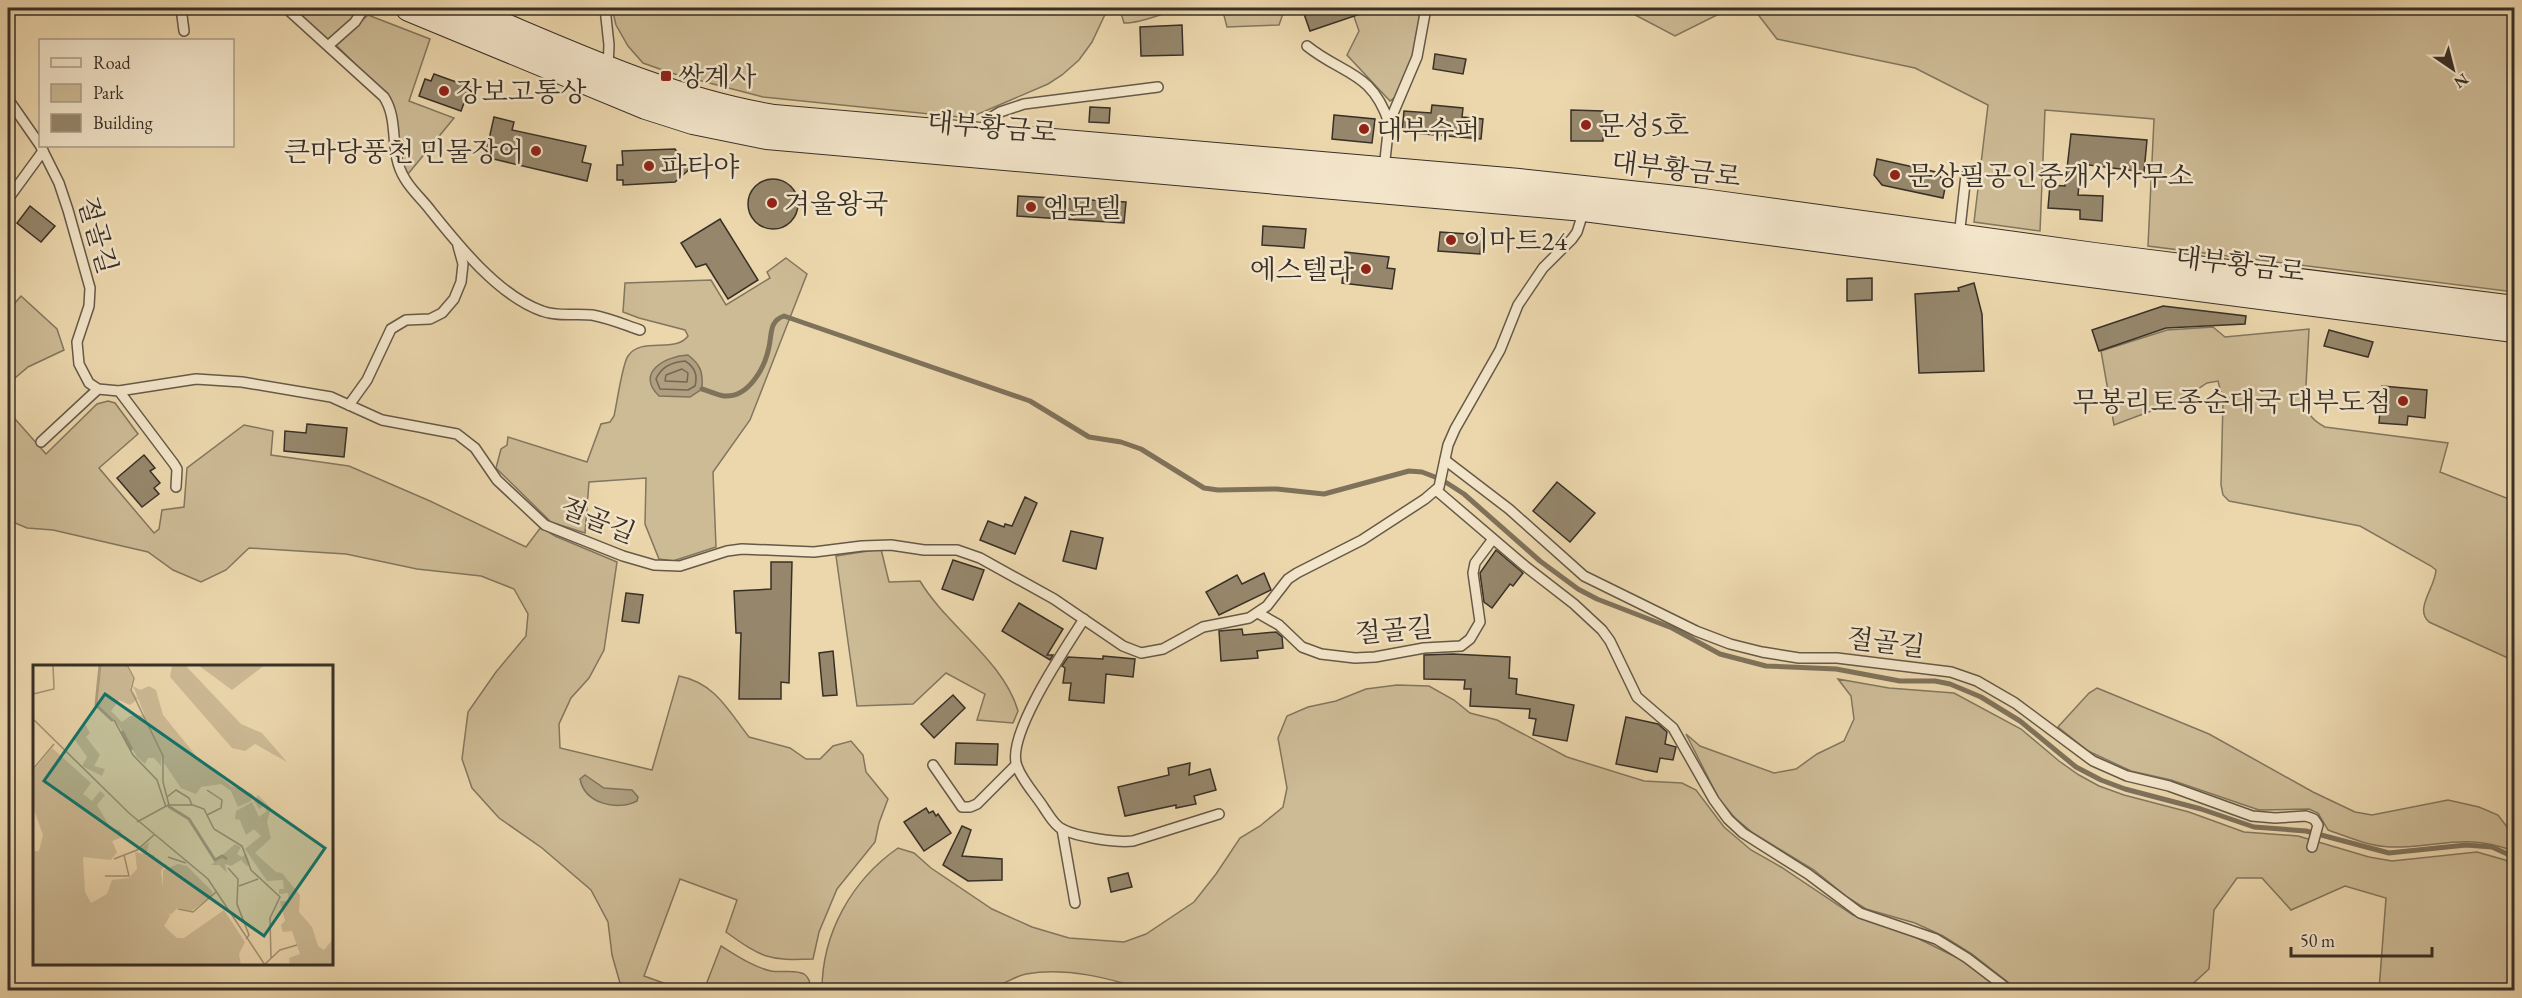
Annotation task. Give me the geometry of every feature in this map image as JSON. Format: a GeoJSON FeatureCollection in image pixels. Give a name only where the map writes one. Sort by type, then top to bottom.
{"type":"FeatureCollection","features":[{"type":"Feature","properties":{"kind":"main road","name":"대부황금로"},"geometry":{"type":"LineString","coordinates":[[409,8],[606,79],[742,113],[807,122],[986,138],[1383,181]]}},
{"type":"Feature","properties":{"kind":"main road","name":"대부황금로"},"geometry":{"type":"LineString","coordinates":[[460,8],[606,79],[646,106],[693,121],[767,136],[1585,198],[1695,201],[1958,247],[2514,329]]}},
{"type":"Feature","properties":{"kind":"main road","name":"대부황금로"},"geometry":{"type":"LineString","coordinates":[[1958,247],[2514,309]]}},
{"type":"Feature","properties":{"kind":"lane"},"geometry":{"type":"LineString","coordinates":[[181,8],[184,31]]}},
{"type":"Feature","properties":{"kind":"lane"},"geometry":{"type":"LineString","coordinates":[[286,8],[384,97],[390,107],[393,147],[397,165],[405,180],[458,243],[512,295],[544,312],[594,315],[640,330]]}},
{"type":"Feature","properties":{"kind":"lane"},"geometry":{"type":"LineString","coordinates":[[329,45],[356,22],[364,8]]}},
{"type":"Feature","properties":{"kind":"lane"},"geometry":{"type":"LineString","coordinates":[[605,8],[609,45],[606,79]]}},
{"type":"Feature","properties":{"kind":"lane"},"geometry":{"type":"LineString","coordinates":[[1383,181],[1389,123],[1417,57],[1426,8]]}},
{"type":"Feature","properties":{"kind":"lane"},"geometry":{"type":"LineString","coordinates":[[1307,46],[1348,70],[1366,84],[1377,97],[1389,123]]}},
{"type":"Feature","properties":{"kind":"lane"},"geometry":{"type":"LineString","coordinates":[[986,138],[990,118],[1000,111],[1024,104],[1158,87]]}},
{"type":"Feature","properties":{"kind":"lane","name":"절골길"},"geometry":{"type":"LineString","coordinates":[[8,99],[39,145]]}},
{"type":"Feature","properties":{"kind":"lane","name":"절골길"},"geometry":{"type":"LineString","coordinates":[[40,147],[69,210],[90,288],[91,298],[80,331],[77,354],[83,375],[89,383],[98,389],[119,391],[177,381],[215,379],[331,397],[382,420],[458,434],[475,448],[497,480],[545,525],[638,561],[667,567],[680,566],[716,554],[742,549],[814,552],[891,545],[924,550],[957,550],[980,558],[1054,599],[1132,651],[1149,653],[1163,649],[1203,627],[1249,618],[1258,613],[1297,573],[1362,540],[1436,490]]}},
{"type":"Feature","properties":{"kind":"lane"},"geometry":{"type":"LineString","coordinates":[[8,199],[43,151]]}},
{"type":"Feature","properties":{"kind":"lane"},"geometry":{"type":"LineString","coordinates":[[1958,247],[1966,175]]}},
{"type":"Feature","properties":{"kind":"lane"},"geometry":{"type":"LineString","coordinates":[[1585,198],[1576,232],[1543,268],[1518,304],[1500,350],[1455,429],[1448,445],[1442,479],[1436,490],[1574,604],[1602,630],[1610,641],[1637,698],[1673,728],[1714,800],[1728,819],[1743,833],[1808,874],[1860,913],[1936,939],[1967,958],[2009,990]]}},
{"type":"Feature","properties":{"kind":"lane"},"geometry":{"type":"LineString","coordinates":[[349,405],[367,380],[391,329],[406,320],[430,319],[442,313],[454,299],[463,264],[458,243]]}},
{"type":"Feature","properties":{"kind":"lane"},"geometry":{"type":"LineString","coordinates":[[41,442],[98,389]]}},
{"type":"Feature","properties":{"kind":"lane"},"geometry":{"type":"LineString","coordinates":[[119,391],[174,464],[176,487]]}},
{"type":"Feature","properties":{"kind":"lane","name":"절골길"},"geometry":{"type":"LineString","coordinates":[[1445,460],[1509,509],[1584,576],[1696,631],[1730,644],[1762,652],[1799,658],[1837,658],[1951,672],[1977,681],[2015,703],[2093,760],[2127,776],[2169,786],[2252,816],[2275,818],[2306,816],[2314,819],[2318,825],[2312,847]]}},
{"type":"Feature","properties":{"kind":"lane","name":"절골길"},"geometry":{"type":"LineString","coordinates":[[1258,613],[1279,625],[1302,647],[1321,654],[1355,658],[1375,657],[1424,648],[1461,646],[1470,639],[1480,622],[1473,573],[1475,563],[1493,539]]}},
{"type":"Feature","properties":{"kind":"lane"},"geometry":{"type":"LineString","coordinates":[[933,765],[962,807],[977,804],[1016,765],[1026,716],[1084,619]]}},
{"type":"Feature","properties":{"kind":"lane"},"geometry":{"type":"LineString","coordinates":[[1016,765],[1050,818],[1062,829],[1122,842],[1133,841],[1219,814]]}},
{"type":"Feature","properties":{"kind":"lane"},"geometry":{"type":"LineString","coordinates":[[1062,829],[1075,903]]}},
{"type":"Feature","properties":{"kind":"green space"},"geometry":{"type":"Polygon","coordinates":[[[291,8],[358,9],[350,21],[328,40],[291,8]]]}},
{"type":"Feature","properties":{"kind":"green space"},"geometry":{"type":"Polygon","coordinates":[[[612,8],[1108,8],[1092,42],[1079,60],[1062,75],[1048,84],[969,118],[763,97],[671,73],[643,63],[628,46],[616,25],[612,8]]]}},
{"type":"Feature","properties":{"kind":"green space"},"geometry":{"type":"Polygon","coordinates":[[[1124,8],[1183,8],[1145,20],[1124,23],[1121,13],[1124,8]]]}},
{"type":"Feature","properties":{"kind":"green space"},"geometry":{"type":"Polygon","coordinates":[[[1222,8],[1285,8],[1279,25],[1227,27],[1222,8]]]}},
{"type":"Feature","properties":{"kind":"green space"},"geometry":{"type":"Polygon","coordinates":[[[1351,8],[1410,8],[1420,14],[1407,74],[1397,95],[1390,101],[1347,55],[1359,31],[1351,8]]]}},
{"type":"Feature","properties":{"kind":"green space"},"geometry":{"type":"Polygon","coordinates":[[[1622,8],[1731,8],[1675,36],[1622,8]]]}},
{"type":"Feature","properties":{"kind":"green space"},"geometry":{"type":"Polygon","coordinates":[[[1753,8],[2514,8],[2514,292],[2148,246],[2154,119],[2045,110],[2040,231],[1974,222],[1988,105],[1915,68],[1777,39],[1753,8]]]}},
{"type":"Feature","properties":{"kind":"green space"},"geometry":{"type":"Polygon","coordinates":[[[368,15],[430,39],[409,101],[454,118],[408,174],[400,156],[390,99],[336,45],[368,15]]]}},
{"type":"Feature","properties":{"kind":"green space"},"geometry":{"type":"Polygon","coordinates":[[[786,258],[807,274],[750,420],[713,472],[716,547],[673,561],[659,559],[645,524],[646,478],[589,482],[585,533],[551,522],[496,468],[501,449],[507,445],[508,437],[587,462],[601,424],[610,422],[614,416],[628,356],[641,347],[675,344],[688,336],[685,330],[623,312],[625,283],[711,280],[726,305],[770,278],[767,272],[786,258]]]}},
{"type":"Feature","properties":{"kind":"green space"},"geometry":{"type":"Polygon","coordinates":[[[21,296],[57,329],[64,350],[28,367],[8,384],[8,297],[14,304],[21,296]]]}},
{"type":"Feature","properties":{"kind":"green space"},"geometry":{"type":"Polygon","coordinates":[[[2213,327],[2225,337],[2309,329],[2305,404],[2315,420],[2325,427],[2448,443],[2440,472],[2514,501],[2514,659],[2429,622],[2425,617],[2424,605],[2436,570],[2360,526],[2229,501],[2223,495],[2221,485],[2223,400],[2218,381],[2207,383],[2183,399],[2114,425],[2101,351],[2167,330],[2213,327]]]}},
{"type":"Feature","properties":{"kind":"green space"},"geometry":{"type":"Polygon","coordinates":[[[108,401],[115,403],[138,434],[99,468],[154,533],[159,529],[162,510],[184,507],[187,468],[244,425],[273,431],[271,455],[349,466],[430,501],[526,547],[541,527],[555,536],[617,562],[604,650],[589,678],[571,698],[559,724],[560,748],[652,770],[679,676],[711,691],[720,699],[749,737],[790,748],[806,759],[820,759],[833,746],[851,741],[863,755],[866,772],[888,799],[875,842],[837,889],[819,932],[813,959],[776,958],[766,956],[749,947],[726,932],[737,900],[680,879],[644,976],[683,990],[622,990],[612,955],[608,922],[591,890],[542,848],[499,818],[472,788],[462,759],[468,712],[496,672],[526,636],[528,614],[514,589],[481,576],[417,569],[346,554],[249,548],[226,570],[201,582],[173,570],[148,552],[53,530],[27,528],[8,520],[8,411],[46,454],[97,404],[108,401]]]}},
{"type":"Feature","properties":{"kind":"green space"},"geometry":{"type":"Polygon","coordinates":[[[881,549],[889,582],[920,581],[944,613],[988,659],[1011,693],[1018,711],[1013,723],[977,720],[985,694],[946,673],[913,704],[857,706],[836,556],[881,549]]]}},
{"type":"Feature","properties":{"kind":"green space"},"geometry":{"type":"Polygon","coordinates":[[[1838,679],[1889,688],[1954,693],[2021,729],[2059,761],[2099,786],[2189,812],[2244,832],[2298,836],[2369,857],[2392,861],[2477,852],[2505,860],[2514,867],[2514,990],[2379,990],[2386,898],[2345,886],[2291,910],[2262,878],[2237,878],[2214,910],[2209,969],[2186,990],[2018,990],[1972,954],[1943,936],[1915,923],[1866,909],[1847,897],[1814,870],[1753,833],[1735,818],[1719,799],[1686,734],[1700,746],[1774,773],[1796,769],[1817,754],[1844,741],[1854,719],[1851,696],[1838,679]]]}},
{"type":"Feature","properties":{"kind":"green space"},"geometry":{"type":"Polygon","coordinates":[[[1397,685],[1429,686],[1454,700],[1470,713],[1497,720],[1567,757],[1644,781],[1682,783],[1696,790],[1724,827],[1751,850],[1853,915],[1909,934],[1962,960],[2002,990],[1147,990],[1102,978],[1072,973],[1042,972],[1026,974],[987,988],[822,990],[827,948],[843,910],[867,876],[898,848],[914,853],[931,868],[992,909],[1032,927],[1069,938],[1124,942],[1146,934],[1194,902],[1240,838],[1260,826],[1283,807],[1287,788],[1278,738],[1287,716],[1366,689],[1397,685]]]}},
{"type":"Feature","properties":{"kind":"green space"},"geometry":{"type":"Polygon","coordinates":[[[2097,688],[2209,734],[2313,792],[2355,812],[2372,815],[2448,800],[2479,807],[2498,815],[2511,832],[2513,851],[2480,842],[2451,842],[2407,847],[2374,845],[2328,830],[2318,813],[2309,809],[2259,810],[2171,780],[2131,771],[2088,751],[2058,727],[2089,693],[2097,688]]]}},
{"type":"Feature","properties":{"kind":"green space"},"geometry":{"type":"Polygon","coordinates":[[[721,946],[758,967],[804,974],[809,979],[811,990],[704,990],[721,946]]]}},
{"type":"Feature","properties":{"kind":"water"},"geometry":{"type":"Polygon","coordinates":[[[688,355],[700,369],[702,389],[690,397],[659,396],[652,388],[650,380],[656,367],[670,359],[688,355]]]}},
{"type":"Feature","properties":{"kind":"water"},"geometry":{"type":"Polygon","coordinates":[[[585,775],[604,788],[632,790],[638,797],[637,801],[611,805],[595,800],[583,788],[580,779],[585,775]]]}},
{"type":"Feature","properties":{"kind":"building"},"geometry":{"type":"Polygon","coordinates":[[[1315,8],[1372,8],[1372,10],[1310,31],[1303,11],[1315,8]]]}},
{"type":"Feature","properties":{"kind":"building"},"geometry":{"type":"Polygon","coordinates":[[[1182,25],[1183,55],[1141,56],[1140,27],[1182,25]]]}},
{"type":"Feature","properties":{"kind":"building"},"geometry":{"type":"Polygon","coordinates":[[[1435,54],[1466,59],[1463,74],[1433,69],[1435,54]]]}},
{"type":"Feature","properties":{"kind":"building"},"geometry":{"type":"Polygon","coordinates":[[[434,74],[470,87],[461,111],[419,96],[425,79],[431,81],[434,74]]]}},
{"type":"Feature","properties":{"kind":"building"},"geometry":{"type":"Polygon","coordinates":[[[1432,105],[1463,108],[1462,117],[1483,119],[1481,139],[1402,132],[1404,111],[1431,113],[1432,105]]]}},
{"type":"Feature","properties":{"kind":"building"},"geometry":{"type":"Polygon","coordinates":[[[1090,107],[1110,108],[1109,123],[1089,122],[1090,107]]]}},
{"type":"Feature","properties":{"kind":"building"},"geometry":{"type":"Polygon","coordinates":[[[1571,110],[1603,111],[1603,141],[1571,141],[1571,110]]]}},
{"type":"Feature","properties":{"kind":"building"},"geometry":{"type":"Polygon","coordinates":[[[1334,115],[1375,119],[1372,143],[1332,139],[1334,115]]]}},
{"type":"Feature","properties":{"kind":"building"},"geometry":{"type":"Polygon","coordinates":[[[494,117],[514,122],[512,130],[586,146],[582,162],[591,164],[587,181],[485,157],[494,117]]]}},
{"type":"Feature","properties":{"kind":"building"},"geometry":{"type":"Polygon","coordinates":[[[2071,134],[2147,140],[2144,172],[2081,164],[2078,195],[2103,196],[2102,221],[2080,219],[2080,210],[2048,208],[2050,185],[2065,186],[2071,134]]]}},
{"type":"Feature","properties":{"kind":"building"},"geometry":{"type":"Polygon","coordinates":[[[675,149],[679,155],[680,165],[694,165],[675,182],[623,185],[623,180],[617,180],[617,165],[623,165],[622,151],[675,149]]]}},
{"type":"Feature","properties":{"kind":"building"},"geometry":{"type":"Polygon","coordinates":[[[1877,159],[1936,172],[1946,183],[1943,198],[1882,185],[1874,175],[1877,159]]]}},
{"type":"Feature","properties":{"kind":"building"},"geometry":{"type":"Polygon","coordinates":[[[773,179],[791,186],[798,204],[791,222],[773,229],[755,222],[748,204],[755,186],[773,179]]]}},
{"type":"Feature","properties":{"kind":"building"},"geometry":{"type":"Polygon","coordinates":[[[1018,196],[1126,202],[1124,223],[1017,216],[1018,196]]]}},
{"type":"Feature","properties":{"kind":"building"},"geometry":{"type":"Polygon","coordinates":[[[30,206],[55,226],[41,242],[17,223],[30,206]]]}},
{"type":"Feature","properties":{"kind":"building"},"geometry":{"type":"Polygon","coordinates":[[[720,219],[758,280],[728,299],[706,264],[696,267],[681,243],[720,219]]]}},
{"type":"Feature","properties":{"kind":"building"},"geometry":{"type":"Polygon","coordinates":[[[1263,226],[1306,229],[1304,248],[1262,245],[1263,226]]]}},
{"type":"Feature","properties":{"kind":"building"},"geometry":{"type":"Polygon","coordinates":[[[1440,232],[1482,235],[1480,254],[1438,251],[1440,232]]]}},
{"type":"Feature","properties":{"kind":"building"},"geometry":{"type":"Polygon","coordinates":[[[1345,252],[1389,257],[1387,268],[1395,269],[1392,289],[1342,283],[1345,252]]]}},
{"type":"Feature","properties":{"kind":"building"},"geometry":{"type":"Polygon","coordinates":[[[1872,278],[1872,300],[1847,301],[1847,279],[1872,278]]]}},
{"type":"Feature","properties":{"kind":"building"},"geometry":{"type":"Polygon","coordinates":[[[1974,283],[1982,314],[1984,371],[1919,373],[1915,294],[1959,291],[1958,288],[1974,283]]]}},
{"type":"Feature","properties":{"kind":"building"},"geometry":{"type":"Polygon","coordinates":[[[2163,306],[2246,316],[2245,324],[2166,328],[2099,351],[2092,330],[2163,306]]]}},
{"type":"Feature","properties":{"kind":"building"},"geometry":{"type":"Polygon","coordinates":[[[2329,330],[2373,342],[2368,357],[2324,346],[2329,330]]]}},
{"type":"Feature","properties":{"kind":"building"},"geometry":{"type":"Polygon","coordinates":[[[2382,386],[2427,390],[2425,418],[2408,416],[2407,425],[2379,423],[2382,386]]]}},
{"type":"Feature","properties":{"kind":"building"},"geometry":{"type":"Polygon","coordinates":[[[307,424],[347,428],[344,457],[284,451],[285,431],[306,433],[307,424]]]}},
{"type":"Feature","properties":{"kind":"building"},"geometry":{"type":"Polygon","coordinates":[[[144,455],[155,468],[150,471],[160,483],[154,488],[159,494],[142,507],[117,478],[144,455]]]}},
{"type":"Feature","properties":{"kind":"building"},"geometry":{"type":"Polygon","coordinates":[[[1557,482],[1595,513],[1570,542],[1533,511],[1557,482]]]}},
{"type":"Feature","properties":{"kind":"building"},"geometry":{"type":"Polygon","coordinates":[[[1025,497],[1037,503],[1015,554],[980,540],[988,521],[1004,527],[1005,524],[1012,526],[1025,497]]]}},
{"type":"Feature","properties":{"kind":"building"},"geometry":{"type":"Polygon","coordinates":[[[1071,531],[1103,538],[1096,569],[1063,561],[1071,531]]]}},
{"type":"Feature","properties":{"kind":"building"},"geometry":{"type":"Polygon","coordinates":[[[1496,550],[1523,573],[1513,586],[1510,584],[1492,608],[1484,602],[1480,573],[1496,550]]]}},
{"type":"Feature","properties":{"kind":"building"},"geometry":{"type":"Polygon","coordinates":[[[953,560],[984,570],[973,600],[942,589],[953,560]]]}},
{"type":"Feature","properties":{"kind":"building"},"geometry":{"type":"Polygon","coordinates":[[[771,562],[792,562],[789,683],[781,682],[781,699],[739,699],[741,633],[736,633],[734,591],[771,589],[771,562]]]}},
{"type":"Feature","properties":{"kind":"building"},"geometry":{"type":"Polygon","coordinates":[[[1264,573],[1271,590],[1219,615],[1206,592],[1237,575],[1242,584],[1264,573]]]}},
{"type":"Feature","properties":{"kind":"building"},"geometry":{"type":"Polygon","coordinates":[[[626,593],[643,595],[639,623],[622,621],[626,593]]]}},
{"type":"Feature","properties":{"kind":"building"},"geometry":{"type":"Polygon","coordinates":[[[1019,603],[1063,629],[1047,655],[1053,655],[1050,660],[1002,631],[1019,603]]]}},
{"type":"Feature","properties":{"kind":"building"},"geometry":{"type":"Polygon","coordinates":[[[1242,629],[1243,635],[1276,632],[1282,637],[1283,648],[1257,651],[1258,658],[1221,661],[1219,631],[1242,629]]]}},
{"type":"Feature","properties":{"kind":"building"},"geometry":{"type":"Polygon","coordinates":[[[833,651],[837,695],[823,696],[819,653],[833,651]]]}},
{"type":"Feature","properties":{"kind":"building"},"geometry":{"type":"Polygon","coordinates":[[[1424,655],[1510,657],[1509,678],[1517,679],[1516,694],[1574,705],[1567,741],[1533,735],[1536,719],[1529,718],[1530,709],[1470,706],[1471,689],[1464,689],[1465,680],[1424,679],[1424,655]]]}},
{"type":"Feature","properties":{"kind":"building"},"geometry":{"type":"Polygon","coordinates":[[[1103,656],[1135,659],[1133,677],[1106,674],[1104,703],[1069,700],[1071,683],[1063,683],[1065,668],[1062,666],[1068,657],[1103,659],[1103,656]]]}},
{"type":"Feature","properties":{"kind":"building"},"geometry":{"type":"Polygon","coordinates":[[[953,695],[965,708],[934,738],[921,724],[953,695]]]}},
{"type":"Feature","properties":{"kind":"building"},"geometry":{"type":"Polygon","coordinates":[[[1626,717],[1658,724],[1667,732],[1665,744],[1676,747],[1673,760],[1660,758],[1657,772],[1616,764],[1626,717]]]}},
{"type":"Feature","properties":{"kind":"building"},"geometry":{"type":"Polygon","coordinates":[[[956,743],[998,744],[997,765],[955,764],[956,743]]]}},
{"type":"Feature","properties":{"kind":"building"},"geometry":{"type":"Polygon","coordinates":[[[1190,763],[1189,775],[1210,769],[1216,790],[1194,796],[1196,804],[1176,808],[1176,805],[1125,816],[1118,787],[1169,775],[1168,768],[1190,763]]]}},
{"type":"Feature","properties":{"kind":"building"},"geometry":{"type":"Polygon","coordinates":[[[926,808],[929,813],[933,811],[936,816],[938,814],[951,833],[924,851],[904,822],[926,808]]]}},
{"type":"Feature","properties":{"kind":"building"},"geometry":{"type":"Polygon","coordinates":[[[962,826],[971,830],[962,856],[1002,859],[1002,880],[968,881],[943,865],[962,826]]]}},
{"type":"Feature","properties":{"kind":"building"},"geometry":{"type":"Polygon","coordinates":[[[1128,873],[1132,887],[1111,892],[1108,878],[1128,873]]]}},
{"type":"Feature","properties":{"kind":"waterway"},"geometry":{"type":"LineString","coordinates":[[702,389],[724,396],[733,395],[748,387],[764,363],[773,325],[784,316],[1030,401],[1089,437],[1121,442],[1141,449],[1204,488],[1218,490],[1277,489],[1324,494],[1409,471],[1422,472],[1435,477]]}},
{"type":"Feature","properties":{"kind":"waterway"},"geometry":{"type":"LineString","coordinates":[[1447,483],[1464,494],[1540,561],[1578,589],[1597,599],[1672,628],[1720,654],[1766,666],[1836,669],[1900,681],[1935,681],[1950,684],[1981,697],[2020,721],[2076,767],[2101,780],[2254,827],[2306,831],[2389,853],[2466,845],[2492,847],[2514,857]]}},
{"type":"Feature","properties":{"kind":"place","name":"쌍계사"},"geometry":{"type":"Point","coordinates":[666,76]}},
{"type":"Feature","properties":{"kind":"place","name":"장보고통상"},"geometry":{"type":"Point","coordinates":[444,91]}},
{"type":"Feature","properties":{"kind":"place","name":"문성5호"},"geometry":{"type":"Point","coordinates":[1586,125]}},
{"type":"Feature","properties":{"kind":"place","name":"대부슈퍼"},"geometry":{"type":"Point","coordinates":[1364,129]}},
{"type":"Feature","properties":{"kind":"place","name":"큰마당풍천 민물장어"},"geometry":{"type":"Point","coordinates":[536,151]}},
{"type":"Feature","properties":{"kind":"place","name":"파타야"},"geometry":{"type":"Point","coordinates":[649,166]}},
{"type":"Feature","properties":{"kind":"place","name":"문상필공인중개사사무소"},"geometry":{"type":"Point","coordinates":[1895,175]}},
{"type":"Feature","properties":{"kind":"place","name":"겨울왕국"},"geometry":{"type":"Point","coordinates":[772,203]}},
{"type":"Feature","properties":{"kind":"place","name":"엠모텔"},"geometry":{"type":"Point","coordinates":[1031,207]}},
{"type":"Feature","properties":{"kind":"place","name":"이마트24"},"geometry":{"type":"Point","coordinates":[1451,240]}},
{"type":"Feature","properties":{"kind":"place","name":"에스텔라"},"geometry":{"type":"Point","coordinates":[1366,269]}},
{"type":"Feature","properties":{"kind":"place","name":"무봉리토종순대국 대부도점"},"geometry":{"type":"Point","coordinates":[2403,401]}}]}
